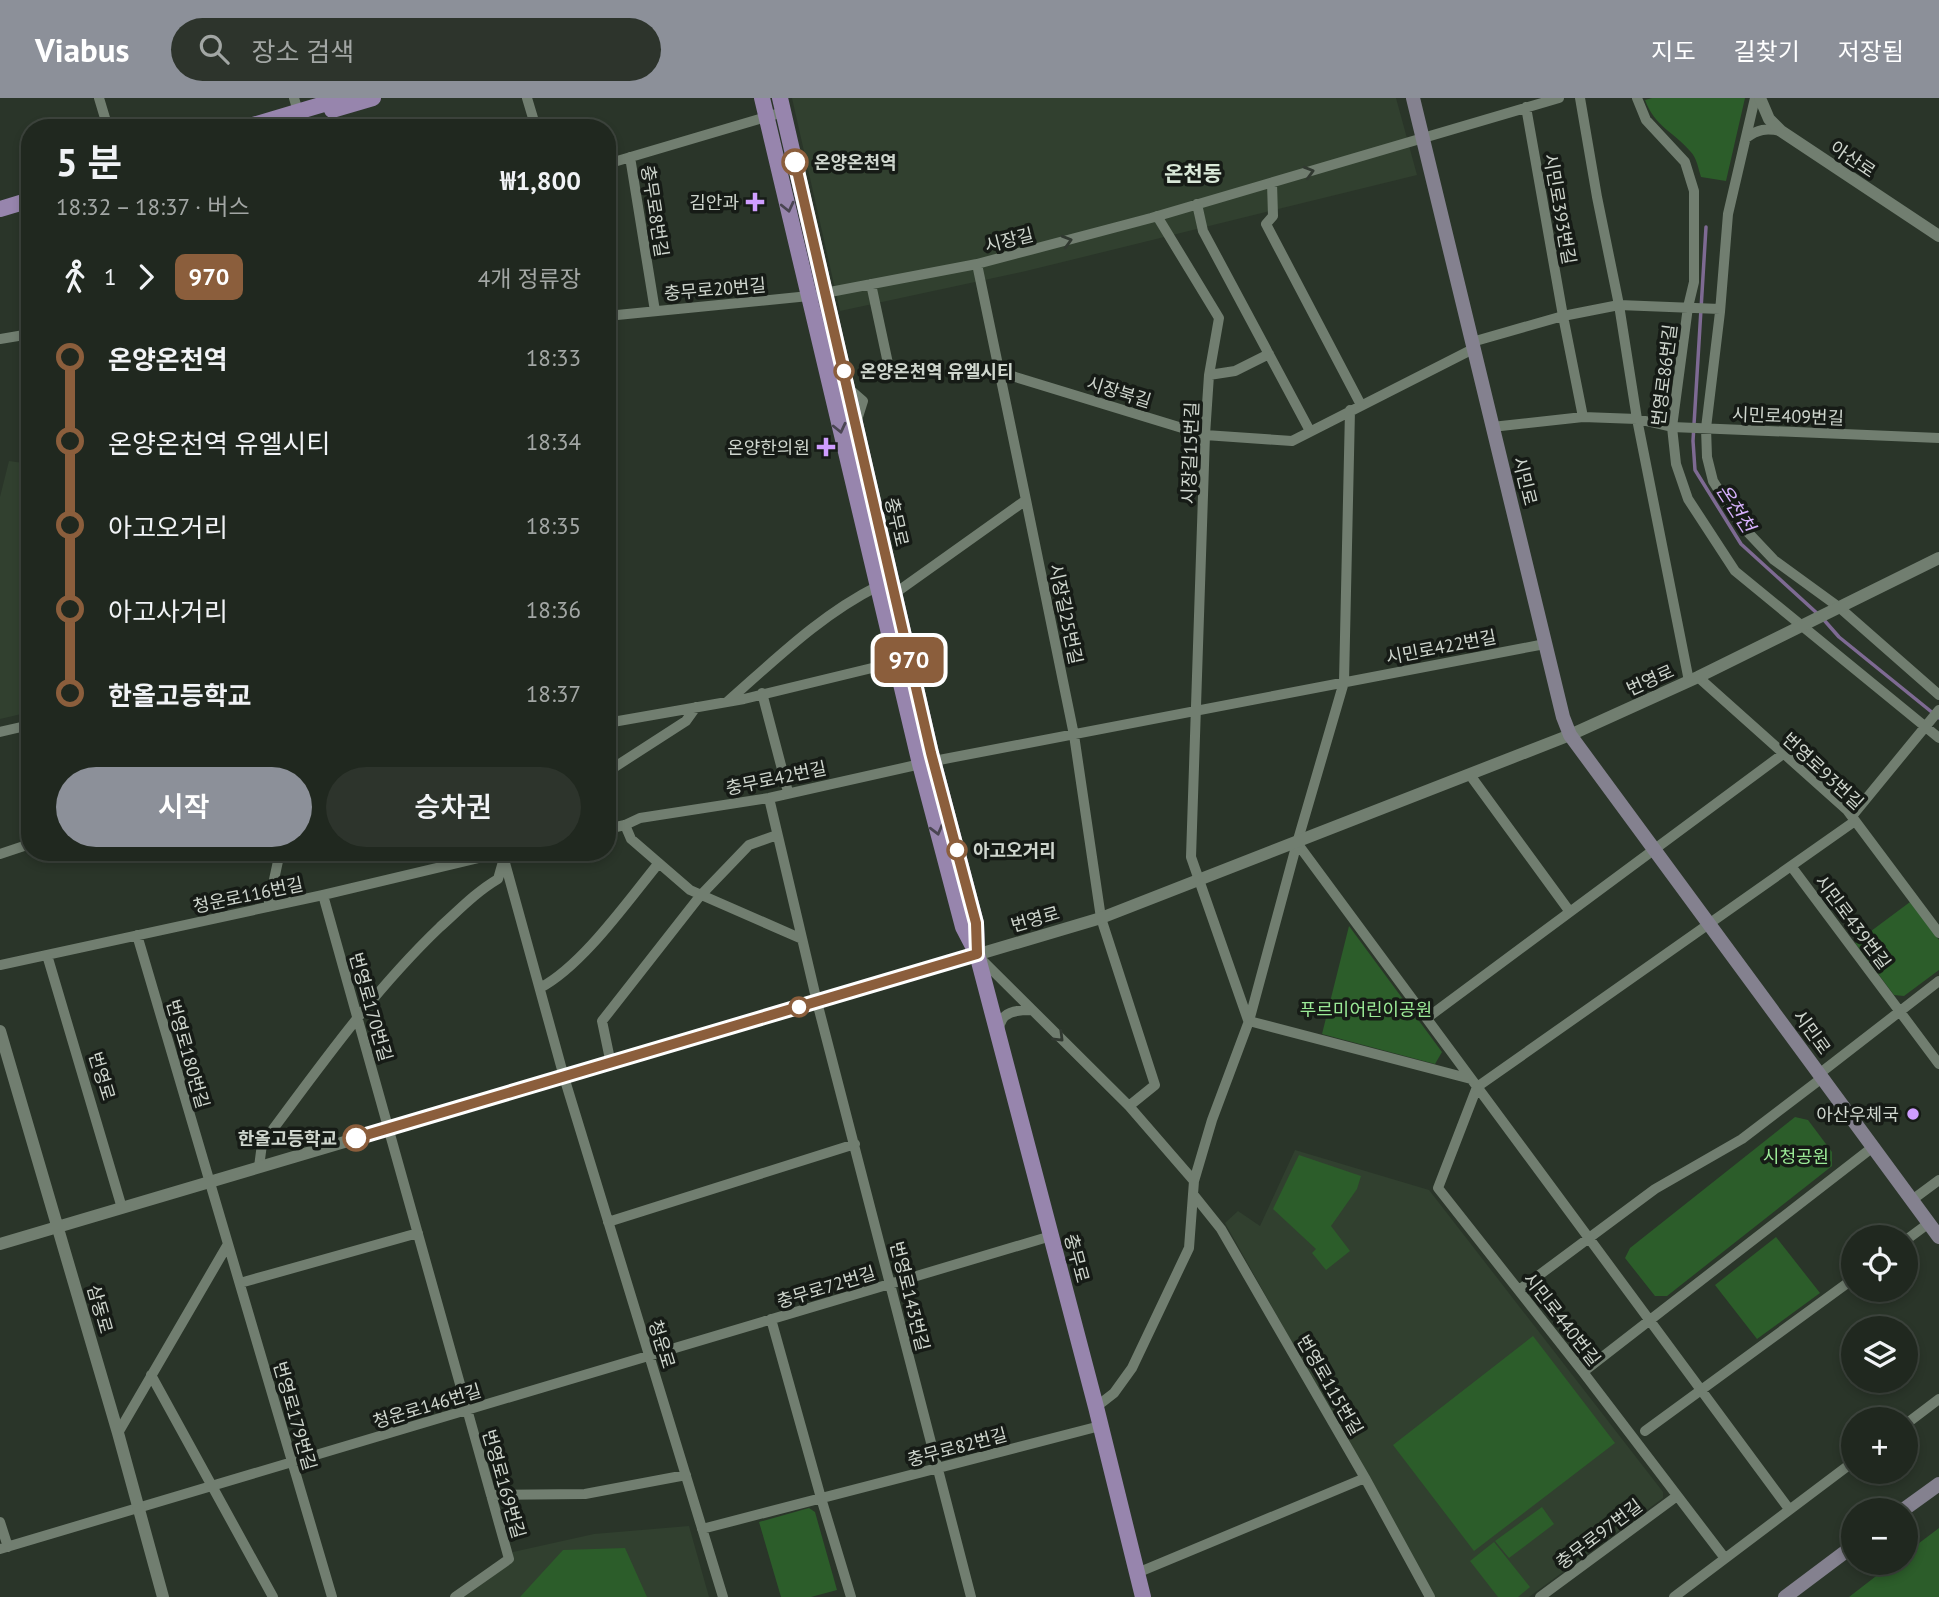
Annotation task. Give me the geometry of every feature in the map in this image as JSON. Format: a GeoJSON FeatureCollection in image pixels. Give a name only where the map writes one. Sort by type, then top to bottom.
{"type":"FeatureCollection","features":[{"type":"Feature","properties":{"kind":"main road"},"geometry":{"type":"LineString","coordinates":[[299,114],[344,98]]}},
{"type":"Feature","properties":{"kind":"main road"},"geometry":{"type":"LineString","coordinates":[[279,119],[373,98]]}},
{"type":"Feature","properties":{"kind":"main road","name":"충무로"},"geometry":{"type":"LineString","coordinates":[[762,98],[818,295],[848,388],[894,594],[902,660]]}},
{"type":"Feature","properties":{"kind":"main road","name":"시민로"},"geometry":{"type":"LineString","coordinates":[[1412,98],[1563,717],[1570,735],[1939,1237]]}},
{"type":"Feature","properties":{"kind":"main road","name":"충무로"},"geometry":{"type":"LineString","coordinates":[[782,105],[878,586],[902,660],[927,763],[976,923],[977,954],[1143,1597]]}},
{"type":"Feature","properties":{"kind":"main road"},"geometry":{"type":"LineString","coordinates":[[0,198],[21,192]]}},
{"type":"Feature","properties":{"kind":"main road"},"geometry":{"type":"LineString","coordinates":[[0,209],[21,203]]}},
{"type":"Feature","properties":{"kind":"main road"},"geometry":{"type":"LineString","coordinates":[[1918,1499],[1939,1484]]}},
{"type":"Feature","properties":{"kind":"main road"},"geometry":{"type":"LineString","coordinates":[[1785,1597],[1841,1555]]}},
{"type":"Feature","properties":{"kind":"street"},"geometry":{"type":"LineString","coordinates":[[99,98],[105,119]]}},
{"type":"Feature","properties":{"kind":"street"},"geometry":{"type":"LineString","coordinates":[[527,98],[533,119]]}},
{"type":"Feature","properties":{"kind":"street"},"geometry":{"type":"LineString","coordinates":[[1422,139],[1559,98]]}},
{"type":"Feature","properties":{"kind":"street"},"geometry":{"type":"LineString","coordinates":[[1580,98],[1619,305],[1637,419],[1693,679]]}},
{"type":"Feature","properties":{"kind":"street","name":"번영로86번길"},"geometry":{"type":"LineString","coordinates":[[1637,98],[1646,120],[1677,151],[1690,175],[1693,191],[1694,282],[1688,307],[1672,427],[1676,464],[1688,499],[1735,571],[1939,738]]}},
{"type":"Feature","properties":{"kind":"street"},"geometry":{"type":"LineString","coordinates":[[1755,98],[1728,214],[1706,428],[1707,457],[1713,481],[1740,524],[1774,560],[1840,608],[1939,695]]}},
{"type":"Feature","properties":{"kind":"street","name":"아산로"},"geometry":{"type":"LineString","coordinates":[[1760,98],[1769,119],[1781,131],[1939,236]]}},
{"type":"Feature","properties":{"kind":"street","name":"충무로8번길"},"geometry":{"type":"LineString","coordinates":[[616,161],[767,117],[782,105]]}},
{"type":"Feature","properties":{"kind":"street","name":"시민로393번길"},"geometry":{"type":"LineString","coordinates":[[1526,107],[1584,417]]}},
{"type":"Feature","properties":{"kind":"street"},"geometry":{"type":"LineString","coordinates":[[1746,138],[1755,131],[1767,128],[1781,131]]}},
{"type":"Feature","properties":{"kind":"street","name":"시장길"},"geometry":{"type":"LineString","coordinates":[[818,295],[977,264],[1157,216],[1422,139]]}},
{"type":"Feature","properties":{"kind":"street","name":"충무로8번길"},"geometry":{"type":"LineString","coordinates":[[630,157],[654,311]]}},
{"type":"Feature","properties":{"kind":"street"},"geometry":{"type":"LineString","coordinates":[[1272,183],[1273,216],[1266,224],[1361,405]]}},
{"type":"Feature","properties":{"kind":"street"},"geometry":{"type":"LineString","coordinates":[[1197,204],[1203,231],[1310,431]]}},
{"type":"Feature","properties":{"kind":"street","name":"시장길15번길"},"geometry":{"type":"LineString","coordinates":[[1157,216],[1219,318],[1209,375],[1205,435],[1198,709]]}},
{"type":"Feature","properties":{"kind":"street","name":"시장길25번길"},"geometry":{"type":"LineString","coordinates":[[977,264],[1074,735]]}},
{"type":"Feature","properties":{"kind":"street"},"geometry":{"type":"LineString","coordinates":[[871,285],[889,368]]}},
{"type":"Feature","properties":{"kind":"street","name":"충무로20번길"},"geometry":{"type":"LineString","coordinates":[[616,315],[818,295]]}},
{"type":"Feature","properties":{"kind":"street","name":"시장북길"},"geometry":{"type":"LineString","coordinates":[[999,372],[1205,435],[1292,440],[1472,345],[1563,316],[1619,305],[1720,309]]}},
{"type":"Feature","properties":{"kind":"street"},"geometry":{"type":"LineString","coordinates":[[0,339],[21,336]]}},
{"type":"Feature","properties":{"kind":"street"},"geometry":{"type":"LineString","coordinates":[[1209,375],[1235,371],[1269,354]]}},
{"type":"Feature","properties":{"kind":"street"},"geometry":{"type":"LineString","coordinates":[[1096,1407],[1114,1393],[1132,1368],[1189,1248],[1194,1181],[1212,1120],[1249,1021],[1344,682],[1350,410]]}},
{"type":"Feature","properties":{"kind":"street","name":"시민로409번길"},"geometry":{"type":"LineString","coordinates":[[1492,427],[1584,417],[1637,419],[1672,427],[1939,438]]}},
{"type":"Feature","properties":{"kind":"street"},"geometry":{"type":"LineString","coordinates":[[894,594],[1026,500]]}},
{"type":"Feature","properties":{"kind":"street","name":"번영로"},"geometry":{"type":"LineString","coordinates":[[0,1244],[1101,918],[1570,735],[1802,627],[1939,558]]}},
{"type":"Feature","properties":{"kind":"street"},"geometry":{"type":"LineString","coordinates":[[726,702],[816,624],[878,586]]}},
{"type":"Feature","properties":{"kind":"street","name":"시민로422번길"},"geometry":{"type":"LineString","coordinates":[[927,763],[1545,644]]}},
{"type":"Feature","properties":{"kind":"street"},"geometry":{"type":"LineString","coordinates":[[616,721],[726,702],[902,660]]}},
{"type":"Feature","properties":{"kind":"street","name":"번영로93번길"},"geometry":{"type":"LineString","coordinates":[[1693,679],[1783,754],[1854,819],[1939,933]]}},
{"type":"Feature","properties":{"kind":"street"},"geometry":{"type":"LineString","coordinates":[[762,693],[788,792]]}},
{"type":"Feature","properties":{"kind":"street"},"geometry":{"type":"LineString","coordinates":[[616,766],[686,721],[696,708]]}},
{"type":"Feature","properties":{"kind":"street"},"geometry":{"type":"LineString","coordinates":[[1198,709],[1191,857],[1249,1021]]}},
{"type":"Feature","properties":{"kind":"street"},"geometry":{"type":"LineString","coordinates":[[1791,866],[1854,819],[1939,710]]}},
{"type":"Feature","properties":{"kind":"street"},"geometry":{"type":"LineString","coordinates":[[0,732],[21,726]]}},
{"type":"Feature","properties":{"kind":"street"},"geometry":{"type":"LineString","coordinates":[[1074,735],[1101,918],[1155,1085],[1129,1107]]}},
{"type":"Feature","properties":{"kind":"street"},"geometry":{"type":"LineString","coordinates":[[1427,1018],[1783,754]]}},
{"type":"Feature","properties":{"kind":"street","name":"충무로42번길"},"geometry":{"type":"LineString","coordinates":[[616,828],[640,818],[769,798],[927,763]]}},
{"type":"Feature","properties":{"kind":"street"},"geometry":{"type":"LineString","coordinates":[[1471,775],[1570,912]]}},
{"type":"Feature","properties":{"kind":"street"},"geometry":{"type":"LineString","coordinates":[[769,798],[817,1002]]}},
{"type":"Feature","properties":{"kind":"street"},"geometry":{"type":"LineString","coordinates":[[625,825],[631,839],[690,890],[802,939]]}},
{"type":"Feature","properties":{"kind":"street"},"geometry":{"type":"LineString","coordinates":[[611,1064],[602,1021],[700,896],[749,845],[776,835]]}},
{"type":"Feature","properties":{"kind":"street"},"geometry":{"type":"LineString","coordinates":[[1297,843],[1790,1509]]}},
{"type":"Feature","properties":{"kind":"street"},"geometry":{"type":"LineString","coordinates":[[0,854],[21,847]]}},
{"type":"Feature","properties":{"kind":"street"},"geometry":{"type":"LineString","coordinates":[[268,907],[278,861]]}},
{"type":"Feature","properties":{"kind":"street","name":"청운로116번길"},"geometry":{"type":"LineString","coordinates":[[0,965],[472,861]]}},
{"type":"Feature","properties":{"kind":"street"},"geometry":{"type":"LineString","coordinates":[[259,1167],[262,1144],[357,1017],[408,958],[481,889],[498,879],[502,861]]}},
{"type":"Feature","properties":{"kind":"street","name":"청운로"},"geometry":{"type":"LineString","coordinates":[[505,861],[564,1077],[723,1597]]}},
{"type":"Feature","properties":{"kind":"street"},"geometry":{"type":"LineString","coordinates":[[540,988],[553,981],[603,932],[658,864]]}},
{"type":"Feature","properties":{"kind":"street","name":"시민로439번길"},"geometry":{"type":"LineString","coordinates":[[1708,925],[1791,866],[1939,1064]]}},
{"type":"Feature","properties":{"kind":"street","name":"번영로170번길"},"geometry":{"type":"LineString","coordinates":[[323,895],[388,1128]]}},
{"type":"Feature","properties":{"kind":"street"},"geometry":{"type":"LineString","coordinates":[[1249,1021],[1475,1083],[1708,925]]}},
{"type":"Feature","properties":{"kind":"street","name":"번영로180번길"},"geometry":{"type":"LineString","coordinates":[[137,934],[210,1181]]}},
{"type":"Feature","properties":{"kind":"street"},"geometry":{"type":"LineString","coordinates":[[977,954],[1129,1107],[1194,1181]]}},
{"type":"Feature","properties":{"kind":"street","name":"번영로"},"geometry":{"type":"LineString","coordinates":[[47,955],[122,1208]]}},
{"type":"Feature","properties":{"kind":"street"},"geometry":{"type":"LineString","coordinates":[[1519,1290],[1655,1189],[1742,1139],[1939,981]]}},
{"type":"Feature","properties":{"kind":"street","name":"번영로143번길"},"geometry":{"type":"LineString","coordinates":[[817,1002],[971,1597]]}},
{"type":"Feature","properties":{"kind":"street"},"geometry":{"type":"LineString","coordinates":[[999,1037],[999,1024],[1007,1014],[1032,1010]]}},
{"type":"Feature","properties":{"kind":"street","name":"삼동로"},"geometry":{"type":"LineString","coordinates":[[0,1031],[118,1433],[163,1597]]}},
{"type":"Feature","properties":{"kind":"street","name":"시민로440번길"},"geometry":{"type":"LineString","coordinates":[[1475,1083],[1438,1188],[1724,1557]]}},
{"type":"Feature","properties":{"kind":"street","name":"번영로169번길"},"geometry":{"type":"LineString","coordinates":[[388,1128],[509,1559],[455,1597]]}},
{"type":"Feature","properties":{"kind":"street"},"geometry":{"type":"LineString","coordinates":[[608,1222],[855,1144]]}},
{"type":"Feature","properties":{"kind":"street"},"geometry":{"type":"LineString","coordinates":[[1583,1372],[1873,1147]]}},
{"type":"Feature","properties":{"kind":"street"},"geometry":{"type":"LineString","coordinates":[[1912,1200],[1939,1180]]}},
{"type":"Feature","properties":{"kind":"street","name":"번영로179번길"},"geometry":{"type":"LineString","coordinates":[[210,1181],[332,1597]]}},
{"type":"Feature","properties":{"kind":"street","name":"번영로115번길"},"geometry":{"type":"LineString","coordinates":[[1193,1194],[1216,1222],[1365,1478],[1430,1597]]}},
{"type":"Feature","properties":{"kind":"street"},"geometry":{"type":"LineString","coordinates":[[1918,1231],[1929,1223]]}},
{"type":"Feature","properties":{"kind":"street"},"geometry":{"type":"LineString","coordinates":[[240,1283],[418,1233]]}},
{"type":"Feature","properties":{"kind":"street","name":"충무로72번길"},"geometry":{"type":"LineString","coordinates":[[649,1356],[1051,1236]]}},
{"type":"Feature","properties":{"kind":"street"},"geometry":{"type":"LineString","coordinates":[[118,1433],[228,1244]]}},
{"type":"Feature","properties":{"kind":"street"},"geometry":{"type":"LineString","coordinates":[[1645,1431],[1841,1288]]}},
{"type":"Feature","properties":{"kind":"street","name":"충무로72번길"},"geometry":{"type":"LineString","coordinates":[[771,1320],[821,1498]]}},
{"type":"Feature","properties":{"kind":"street","name":"청운로146번길"},"geometry":{"type":"LineString","coordinates":[[4,1548],[649,1356]]}},
{"type":"Feature","properties":{"kind":"street"},"geometry":{"type":"LineString","coordinates":[[151,1376],[273,1597]]}},
{"type":"Feature","properties":{"kind":"street"},"geometry":{"type":"LineString","coordinates":[[1918,1415],[1939,1399]]}},
{"type":"Feature","properties":{"kind":"street","name":"충무로82번길"},"geometry":{"type":"LineString","coordinates":[[702,1529],[1100,1426]]}},
{"type":"Feature","properties":{"kind":"street"},"geometry":{"type":"LineString","coordinates":[[1674,1597],[1841,1471]]}},
{"type":"Feature","properties":{"kind":"street"},"geometry":{"type":"LineString","coordinates":[[491,1495],[586,1494],[686,1475]]}},
{"type":"Feature","properties":{"kind":"street"},"geometry":{"type":"LineString","coordinates":[[1137,1573],[1365,1478]]}},
{"type":"Feature","properties":{"kind":"street","name":"충무로97번길"},"geometry":{"type":"LineString","coordinates":[[1540,1597],[1677,1496]]}},
{"type":"Feature","properties":{"kind":"street"},"geometry":{"type":"LineString","coordinates":[[821,1498],[851,1597]]}},
{"type":"Feature","properties":{"kind":"street"},"geometry":{"type":"LineString","coordinates":[[0,1522],[4,1548]]}},
{"type":"Feature","properties":{"kind":"shaded area"},"geometry":{"type":"Polygon","coordinates":[[[792,98],[1396,98],[1417,175],[1026,271],[840,311],[792,98]]]}},
{"type":"Feature","properties":{"kind":"shaded area"},"geometry":{"type":"Polygon","coordinates":[[[9,461],[21,463],[21,714],[0,719],[0,497],[9,461]]]}},
{"type":"Feature","properties":{"kind":"shaded area"},"geometry":{"type":"Polygon","coordinates":[[[1295,1150],[1429,1190],[1663,1492],[1663,1498],[1529,1597],[1435,1597],[1225,1223],[1238,1211],[1260,1226],[1295,1150]]]}},
{"type":"Feature","properties":{"kind":"shaded area"},"geometry":{"type":"Polygon","coordinates":[[[689,1526],[709,1597],[464,1597],[511,1563],[513,1552],[594,1534],[689,1526]]]}},
{"type":"Feature","properties":{"kind":"green space"},"geometry":{"type":"Polygon","coordinates":[[[1745,98],[1726,181],[1701,177],[1692,154],[1659,123],[1649,109],[1645,100],[1745,98]]]}},
{"type":"Feature","properties":{"kind":"green space"},"geometry":{"type":"Polygon","coordinates":[[[1910,902],[1939,940],[1939,970],[1904,996],[1894,995],[1855,943],[1910,902]]]}},
{"type":"Feature","properties":{"kind":"green space","name":"푸르미어린이공원"},"geometry":{"type":"Polygon","coordinates":[[[1349,926],[1442,1052],[1435,1064],[1322,1034],[1349,926]]]}},
{"type":"Feature","properties":{"kind":"green space","name":"시청공원"},"geometry":{"type":"Polygon","coordinates":[[[1795,1117],[1808,1120],[1832,1152],[1832,1166],[1667,1296],[1655,1296],[1625,1258],[1630,1248],[1795,1117]]]}},
{"type":"Feature","properties":{"kind":"green space"},"geometry":{"type":"Polygon","coordinates":[[[1299,1155],[1361,1176],[1357,1189],[1331,1226],[1350,1251],[1326,1270],[1312,1253],[1316,1249],[1273,1209],[1299,1155]]]}},
{"type":"Feature","properties":{"kind":"green space"},"geometry":{"type":"Polygon","coordinates":[[[1776,1237],[1820,1293],[1757,1339],[1715,1285],[1776,1237]]]}},
{"type":"Feature","properties":{"kind":"green space"},"geometry":{"type":"Polygon","coordinates":[[[1533,1336],[1615,1443],[1474,1551],[1393,1445],[1533,1336]]]}},
{"type":"Feature","properties":{"kind":"green space"},"geometry":{"type":"Polygon","coordinates":[[[1542,1507],[1554,1524],[1509,1558],[1495,1541],[1542,1507]]]}},
{"type":"Feature","properties":{"kind":"green space"},"geometry":{"type":"Polygon","coordinates":[[[809,1508],[815,1512],[837,1590],[811,1597],[781,1597],[759,1522],[809,1508]]]}},
{"type":"Feature","properties":{"kind":"green space"},"geometry":{"type":"Polygon","coordinates":[[[1939,1528],[1939,1597],[1849,1597],[1877,1575],[1918,1575],[1918,1544],[1939,1528]]]}},
{"type":"Feature","properties":{"kind":"green space"},"geometry":{"type":"Polygon","coordinates":[[[1494,1542],[1530,1587],[1518,1597],[1498,1597],[1470,1561],[1494,1542]]]}},
{"type":"Feature","properties":{"kind":"green space"},"geometry":{"type":"Polygon","coordinates":[[[625,1548],[647,1597],[520,1597],[563,1550],[625,1548]]]}},
{"type":"Feature","properties":{"kind":"waterway","name":"온천천"},"geometry":{"type":"LineString","coordinates":[[1706,227],[1693,441],[1695,470],[1741,544],[1819,615]]}},
{"type":"Feature","properties":{"kind":"waterway","name":"온천천"},"geometry":{"type":"LineString","coordinates":[[1824,620],[1839,637],[1939,718]]}},
{"type":"Feature","properties":{"kind":"bus line","name":"970"},"geometry":{"type":"LineString","coordinates":[[356,1138],[977,954],[976,923],[931,753],[795,162]]}},
{"type":"Feature","properties":{"kind":"place","name":"온양온천역"},"geometry":{"type":"Point","coordinates":[795,162]}},
{"type":"Feature","properties":{"kind":"place","name":"김안과"},"geometry":{"type":"Point","coordinates":[755,202]}},
{"type":"Feature","properties":{"kind":"place","name":"온양온천역 유엘시티"},"geometry":{"type":"Point","coordinates":[844,371]}},
{"type":"Feature","properties":{"kind":"place","name":"온양한의원"},"geometry":{"type":"Point","coordinates":[826,447]}},
{"type":"Feature","properties":{"kind":"place","name":"아고오거리"},"geometry":{"type":"Point","coordinates":[957,850]}},
{"type":"Feature","properties":{"kind":"place","name":"아산우체국"},"geometry":{"type":"Point","coordinates":[1913,1114]}},
{"type":"Feature","properties":{"kind":"place","name":"한올고등학교"},"geometry":{"type":"Point","coordinates":[356,1138]}},
{"type":"Feature","properties":{"kind":"district","name":"온천동"},"geometry":{"type":"Point","coordinates":[1193,173]}}]}
